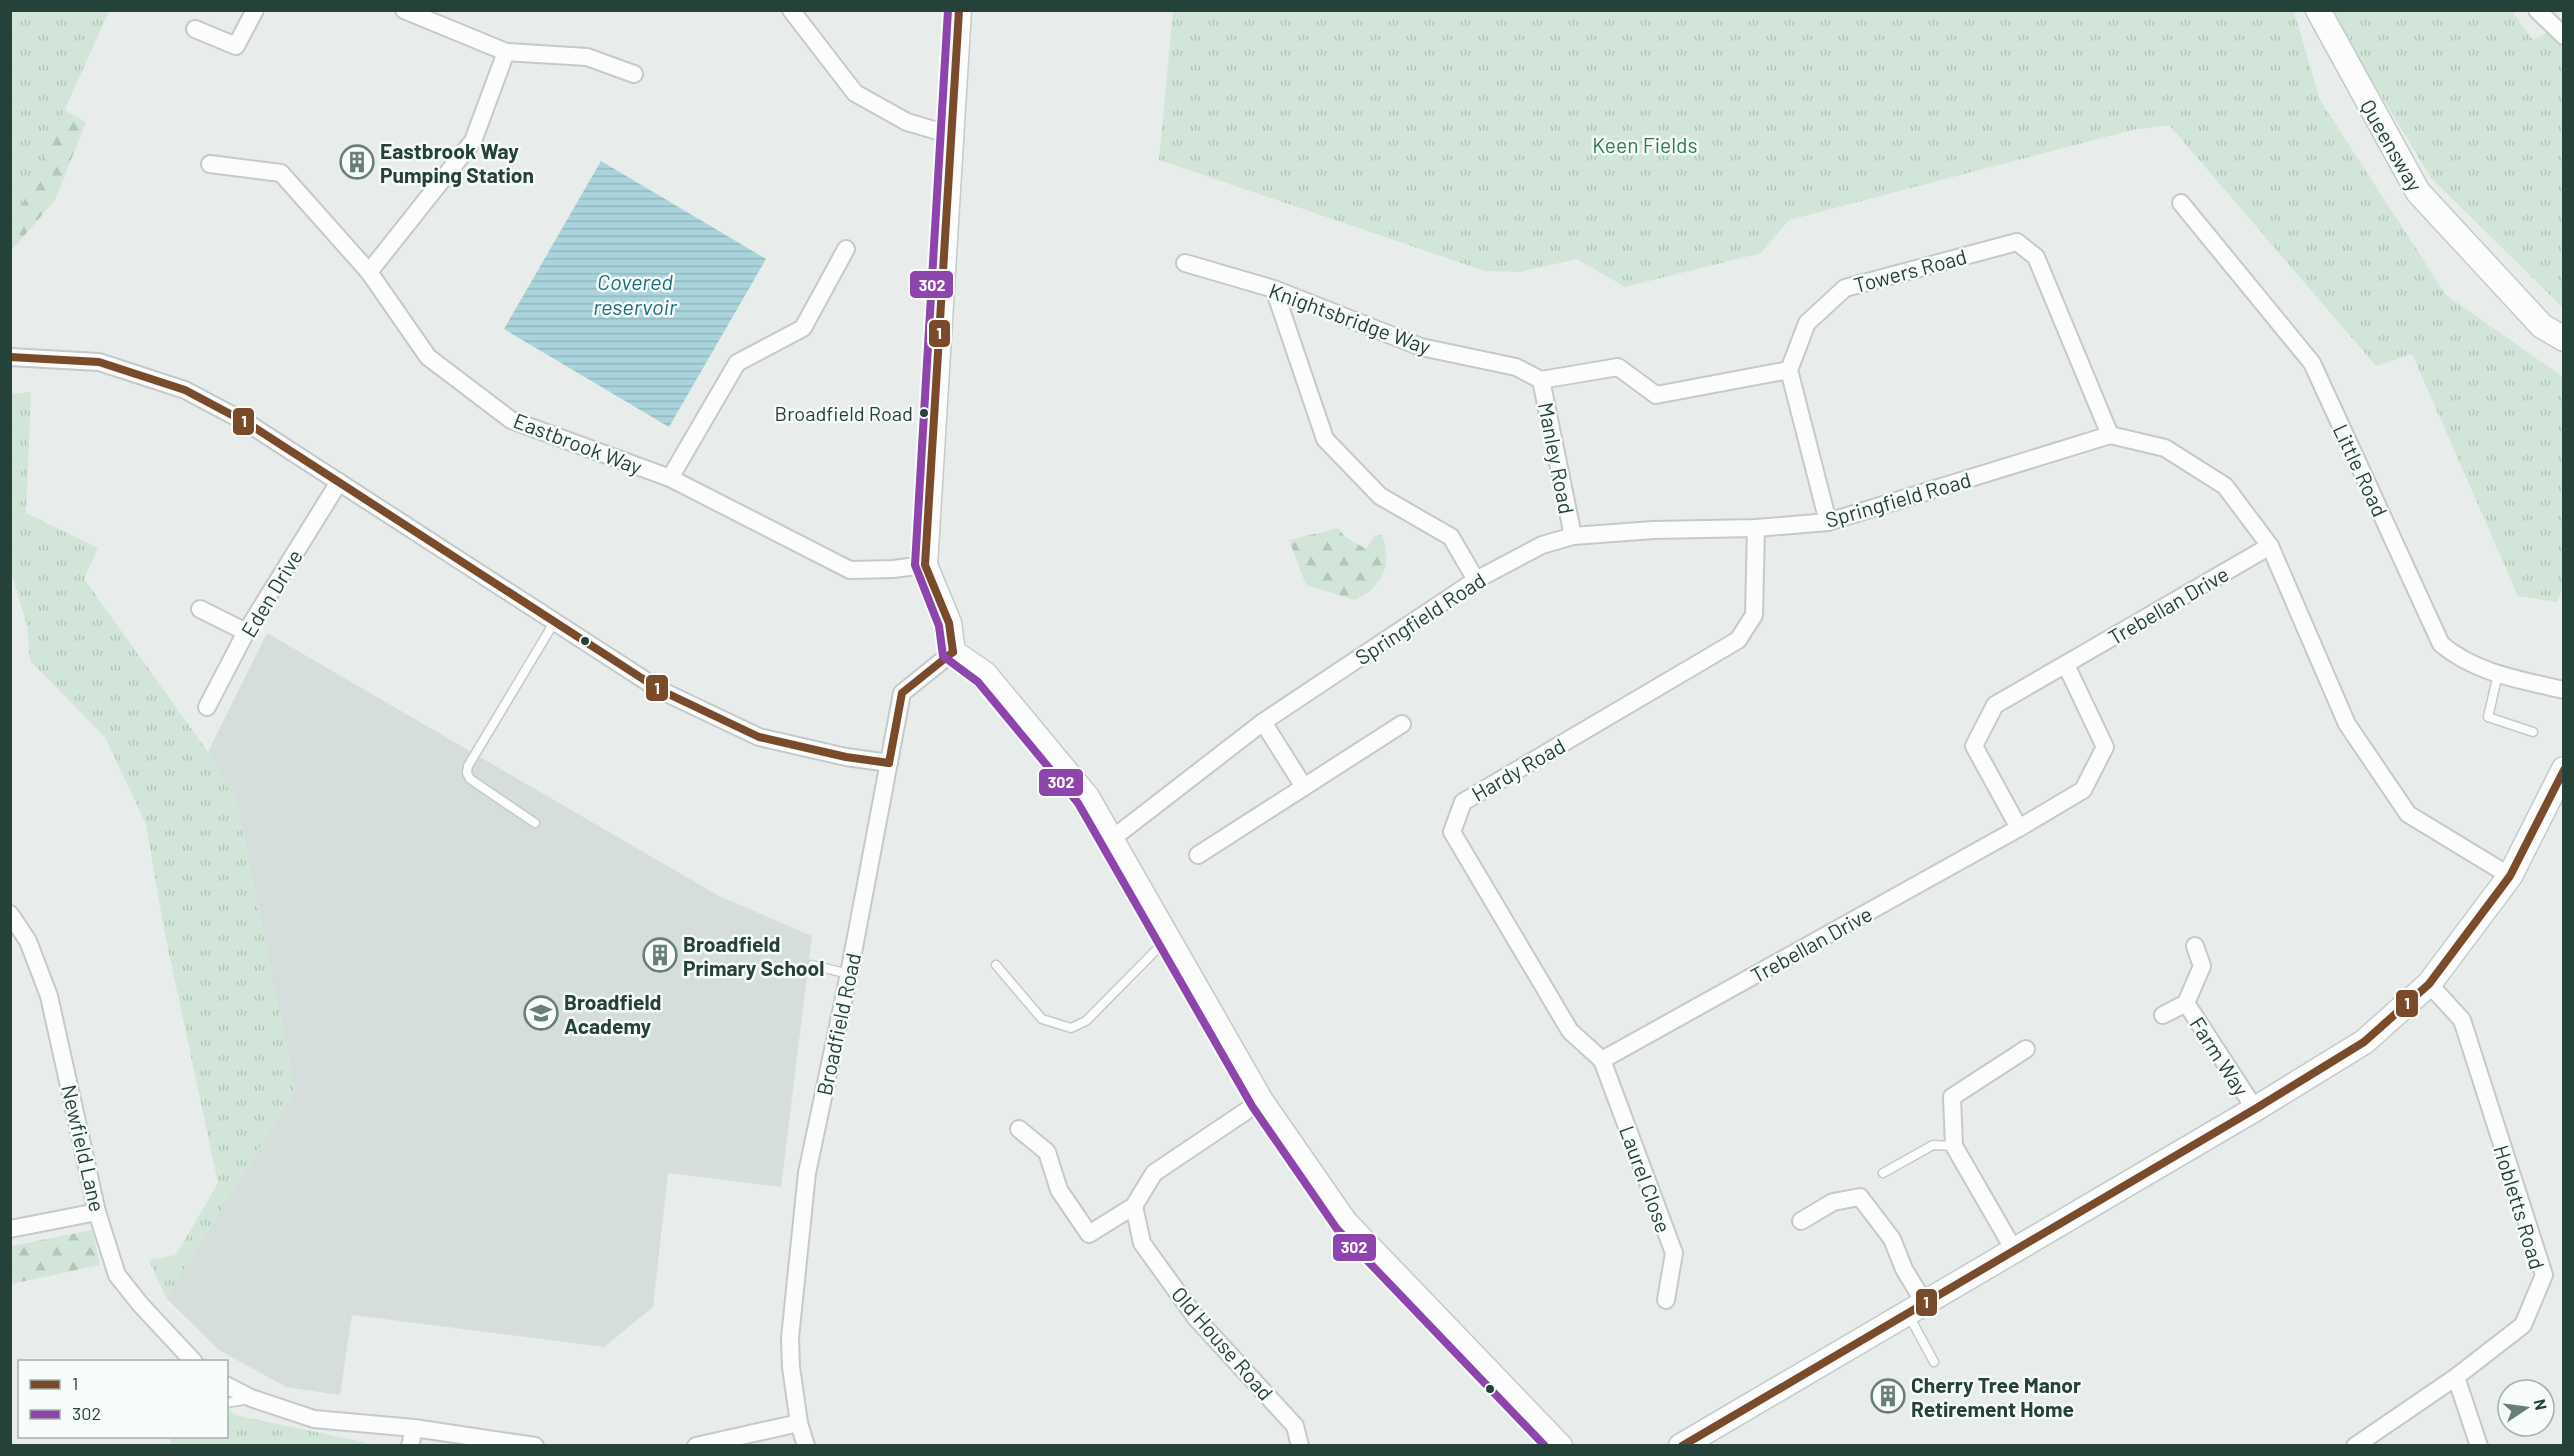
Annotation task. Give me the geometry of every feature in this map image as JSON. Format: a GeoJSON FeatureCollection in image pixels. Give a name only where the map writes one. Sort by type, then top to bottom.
{"type":"FeatureCollection","features":[{"type":"Feature","properties":{"kind":"street"},"geometry":{"type":"LineString","coordinates":[[195,28],[236,46],[255,10]]}},
{"type":"Feature","properties":{"kind":"street"},"geometry":{"type":"LineString","coordinates":[[791,10],[855,93],[907,122],[951,135]]}},
{"type":"Feature","properties":{"kind":"street"},"geometry":{"type":"LineString","coordinates":[[959,10],[925,565],[949,623],[953,652],[985,675],[1087,797],[1113,838],[1261,1101],[1345,1222],[1560,1446]]}},
{"type":"Feature","properties":{"kind":"street","name":"Queensway"},"geometry":{"type":"LineString","coordinates":[[2318,10],[2418,192],[2542,326],[2564,339]]}},
{"type":"Feature","properties":{"kind":"street"},"geometry":{"type":"LineString","coordinates":[[2537,10],[2564,36]]}},
{"type":"Feature","properties":{"kind":"street"},"geometry":{"type":"LineString","coordinates":[[408,11],[506,52],[587,57],[634,74]]}},
{"type":"Feature","properties":{"kind":"street"},"geometry":{"type":"LineString","coordinates":[[369,272],[473,141],[506,52]]}},
{"type":"Feature","properties":{"kind":"street","name":"Eastbrook Way"},"geometry":{"type":"LineString","coordinates":[[210,164],[282,173],[369,272],[428,357],[511,420],[670,478],[850,570],[893,569],[925,565]]}},
{"type":"Feature","properties":{"kind":"street","name":"Little Road"},"geometry":{"type":"LineString","coordinates":[[2181,203],[2312,363],[2441,644],[2458,658],[2498,674],[2564,690]]}},
{"type":"Feature","properties":{"kind":"street","name":"Towers Road"},"geometry":{"type":"LineString","coordinates":[[1789,370],[1807,323],[1845,288],[2017,242],[2036,257],[2110,435]]}},
{"type":"Feature","properties":{"kind":"street"},"geometry":{"type":"LineString","coordinates":[[670,478],[736,363],[803,328],[846,249]]}},
{"type":"Feature","properties":{"kind":"street","name":"Knightsbridge Way"},"geometry":{"type":"LineString","coordinates":[[1185,263],[1274,289],[1421,347],[1516,367],[1541,380]]}},
{"type":"Feature","properties":{"kind":"street"},"geometry":{"type":"LineString","coordinates":[[1274,289],[1325,439],[1380,496],[1451,537],[1476,580]]}},
{"type":"Feature","properties":{"kind":"street"},"geometry":{"type":"LineString","coordinates":[[10,357],[99,362],[185,390],[249,424],[660,690],[759,736],[846,757],[889,763]]}},
{"type":"Feature","properties":{"kind":"street"},"geometry":{"type":"LineString","coordinates":[[1541,380],[1618,367],[1656,395],[1789,370],[1828,522]]}},
{"type":"Feature","properties":{"kind":"street","name":"Manley Road"},"geometry":{"type":"LineString","coordinates":[[1541,380],[1573,536]]}},
{"type":"Feature","properties":{"kind":"street"},"geometry":{"type":"LineString","coordinates":[[2110,435],[2165,448],[2225,486],[2270,546],[2347,724],[2408,814],[2510,876]]}},
{"type":"Feature","properties":{"kind":"street","name":"Springfield Road"},"geometry":{"type":"LineString","coordinates":[[1113,838],[1263,722],[1476,580],[1542,545],[1573,536],[1653,530],[1756,528],[1828,522],[2110,435]]}},
{"type":"Feature","properties":{"kind":"street","name":"Eden Drive"},"geometry":{"type":"LineString","coordinates":[[207,707],[246,632],[339,482]]}},
{"type":"Feature","properties":{"kind":"street","name":"Hardy Road"},"geometry":{"type":"LineString","coordinates":[[1602,1060],[1570,1031],[1452,832],[1463,802],[1738,640],[1754,615],[1756,528]]}},
{"type":"Feature","properties":{"kind":"street","name":"Trebellan Drive"},"geometry":{"type":"LineString","coordinates":[[2019,828],[1974,746],[1995,705],[2270,546]]}},
{"type":"Feature","properties":{"kind":"street"},"geometry":{"type":"LineString","coordinates":[[200,609],[246,632]]}},
{"type":"Feature","properties":{"kind":"street","name":"Broadfield Road"},"geometry":{"type":"LineString","coordinates":[[806,1446],[799,1423],[791,1367],[790,1338],[807,1173],[849,974],[902,693],[953,652]]}},
{"type":"Feature","properties":{"kind":"street","name":"Trebellan Drive"},"geometry":{"type":"LineString","coordinates":[[1602,1060],[2019,828],[2083,790],[2105,747],[2066,665]]}},
{"type":"Feature","properties":{"kind":"street"},"geometry":{"type":"LineString","coordinates":[[1263,722],[1304,787]]}},
{"type":"Feature","properties":{"kind":"street"},"geometry":{"type":"LineString","coordinates":[[1198,855],[1402,724]]}},
{"type":"Feature","properties":{"kind":"street"},"geometry":{"type":"LineString","coordinates":[[1681,1446],[2255,1109],[2364,1042],[2428,984],[2510,876],[2564,769]]}},
{"type":"Feature","properties":{"kind":"street","name":"Newfield Lane"},"geometry":{"type":"LineString","coordinates":[[10,914],[28,941],[49,996],[98,1212],[117,1275],[140,1304],[192,1360]]}},
{"type":"Feature","properties":{"kind":"street","name":"Farm Way"},"geometry":{"type":"LineString","coordinates":[[2163,1015],[2186,1003],[2202,966],[2195,946]]}},
{"type":"Feature","properties":{"kind":"street","name":"Hobletts Road"},"geometry":{"type":"LineString","coordinates":[[2355,1446],[2456,1377],[2523,1325],[2544,1275],[2462,1020],[2428,984]]}},
{"type":"Feature","properties":{"kind":"street","name":"Farm Way"},"geometry":{"type":"LineString","coordinates":[[2186,1003],[2255,1109]]}},
{"type":"Feature","properties":{"kind":"street"},"geometry":{"type":"LineString","coordinates":[[2014,1250],[1954,1146],[1952,1096],[2026,1049]]}},
{"type":"Feature","properties":{"kind":"street","name":"Laurel Close"},"geometry":{"type":"LineString","coordinates":[[1602,1060],[1674,1253],[1666,1300]]}},
{"type":"Feature","properties":{"kind":"street"},"geometry":{"type":"LineString","coordinates":[[1019,1129],[1047,1152],[1059,1190],[1089,1234],[1134,1206],[1154,1173],[1261,1101]]}},
{"type":"Feature","properties":{"kind":"street"},"geometry":{"type":"LineString","coordinates":[[1802,1221],[1833,1202],[1860,1197],[1892,1239],[1916,1309]]}},
{"type":"Feature","properties":{"kind":"street","name":"Old House Road"},"geometry":{"type":"LineString","coordinates":[[1134,1206],[1142,1243],[1196,1318],[1295,1426],[1300,1446]]}},
{"type":"Feature","properties":{"kind":"street"},"geometry":{"type":"LineString","coordinates":[[10,1229],[98,1212]]}},
{"type":"Feature","properties":{"kind":"street"},"geometry":{"type":"LineString","coordinates":[[2456,1377],[2479,1446]]}},
{"type":"Feature","properties":{"kind":"street"},"geometry":{"type":"LineString","coordinates":[[228,1386],[251,1398],[314,1419],[414,1428],[535,1446]]}},
{"type":"Feature","properties":{"kind":"street"},"geometry":{"type":"LineString","coordinates":[[696,1446],[799,1423]]}},
{"type":"Feature","properties":{"kind":"street"},"geometry":{"type":"LineString","coordinates":[[410,1446],[414,1428]]}},
{"type":"Feature","properties":{"kind":"lane"},"geometry":{"type":"LineString","coordinates":[[535,823],[470,779],[467,773],[468,766],[555,621]]}},
{"type":"Feature","properties":{"kind":"lane"},"geometry":{"type":"LineString","coordinates":[[2498,674],[2488,717],[2532,732]]}},
{"type":"Feature","properties":{"kind":"lane"},"geometry":{"type":"LineString","coordinates":[[996,965],[1042,1019],[1071,1028],[1086,1021],[1168,938]]}},
{"type":"Feature","properties":{"kind":"lane"},"geometry":{"type":"LineString","coordinates":[[812,965],[849,974]]}},
{"type":"Feature","properties":{"kind":"lane"},"geometry":{"type":"LineString","coordinates":[[1883,1173],[1933,1145],[1954,1146]]}},
{"type":"Feature","properties":{"kind":"lane"},"geometry":{"type":"LineString","coordinates":[[1916,1309],[1934,1362]]}},
{"type":"Feature","properties":{"kind":"lane"},"geometry":{"type":"LineString","coordinates":[[228,1403],[251,1398]]}},
{"type":"Feature","properties":{"kind":"shaded area","name":"Broadfield Academy"},"geometry":{"type":"Polygon","coordinates":[[[267,633],[719,896],[812,936],[781,1187],[668,1173],[653,1307],[604,1347],[352,1315],[340,1395],[286,1387],[219,1350],[166,1298],[295,1090],[237,804],[208,752],[267,633]]]}},
{"type":"Feature","properties":{"kind":"green space"},"geometry":{"type":"Polygon","coordinates":[[[10,11],[109,11],[11,230],[10,230],[10,11]]]}},
{"type":"Feature","properties":{"kind":"green space","name":"Keen Fields"},"geometry":{"type":"Polygon","coordinates":[[[1173,11],[2294,11],[2320,100],[2446,295],[2563,377],[2563,587],[2557,602],[2518,596],[2412,354],[2376,366],[2169,125],[2132,130],[1789,220],[1761,253],[1625,287],[1577,259],[1520,272],[1485,271],[1159,160],[1173,11]]]}},
{"type":"Feature","properties":{"kind":"green space"},"geometry":{"type":"Polygon","coordinates":[[[2330,11],[2512,11],[2533,40],[2563,24],[2563,308],[2431,178],[2330,11]]]}},
{"type":"Feature","properties":{"kind":"green space"},"geometry":{"type":"Polygon","coordinates":[[[11,80],[86,122],[55,200],[11,251],[11,80]]]}},
{"type":"Feature","properties":{"kind":"green space"},"geometry":{"type":"Polygon","coordinates":[[[31,392],[26,513],[98,548],[84,579],[208,752],[237,804],[295,1090],[166,1298],[149,1260],[176,1255],[218,1183],[164,930],[146,824],[105,737],[30,661],[27,626],[11,571],[10,394],[31,392]]]}},
{"type":"Feature","properties":{"kind":"green space"},"geometry":{"type":"Polygon","coordinates":[[[1339,528],[1344,536],[1366,549],[1374,536],[1382,535],[1385,546],[1386,565],[1383,574],[1373,588],[1355,600],[1306,585],[1289,540],[1339,528]]]}},
{"type":"Feature","properties":{"kind":"green space"},"geometry":{"type":"Polygon","coordinates":[[[92,1230],[100,1265],[11,1284],[11,1246],[92,1230]]]}},
{"type":"Feature","properties":{"kind":"green space"},"geometry":{"type":"Polygon","coordinates":[[[228,1408],[235,1415],[368,1443],[354,1446],[172,1445],[169,1438],[228,1438],[228,1408]]]}},
{"type":"Feature","properties":{"kind":"water","name":"Covered reservoir"},"geometry":{"type":"Polygon","coordinates":[[[601,161],[766,259],[669,427],[504,329],[601,161]]]}},
{"type":"Feature","properties":{"kind":"transit line","name":"302"},"geometry":{"type":"LineString","coordinates":[[948,10],[915,565],[939,626],[943,656],[978,682],[1078,803],[1252,1106],[1337,1229],[1545,1446]]}},
{"type":"Feature","properties":{"kind":"transit line","name":"1"},"geometry":{"type":"LineString","coordinates":[[953,652],[949,623],[925,565],[959,10]]}},
{"type":"Feature","properties":{"kind":"transit line","name":"1"},"geometry":{"type":"LineString","coordinates":[[10,357],[99,362],[185,390],[249,424],[660,690],[759,737],[846,757],[889,763]]}},
{"type":"Feature","properties":{"kind":"transit line","name":"1"},"geometry":{"type":"LineString","coordinates":[[889,763],[902,693],[953,652]]}},
{"type":"Feature","properties":{"kind":"transit line","name":"1"},"geometry":{"type":"LineString","coordinates":[[1682,1446],[2255,1109],[2364,1042],[2429,984],[2510,876],[2564,770]]}},
{"type":"Feature","properties":{"kind":"place","name":"Eastbrook Way Pumping Station"},"geometry":{"type":"Point","coordinates":[357,162]}},
{"type":"Feature","properties":{"kind":"place","name":"Broadfield Road"},"geometry":{"type":"Point","coordinates":[924,413]}},
{"type":"Feature","properties":{"kind":"place","name":"Broadfield Primary School"},"geometry":{"type":"Point","coordinates":[660,955]}},
{"type":"Feature","properties":{"kind":"place","name":"Broadfield Academy"},"geometry":{"type":"Point","coordinates":[541,1013]}},
{"type":"Feature","properties":{"kind":"place","name":"Cherry Tree Manor Retirement Home"},"geometry":{"type":"Point","coordinates":[1888,1396]}}]}
